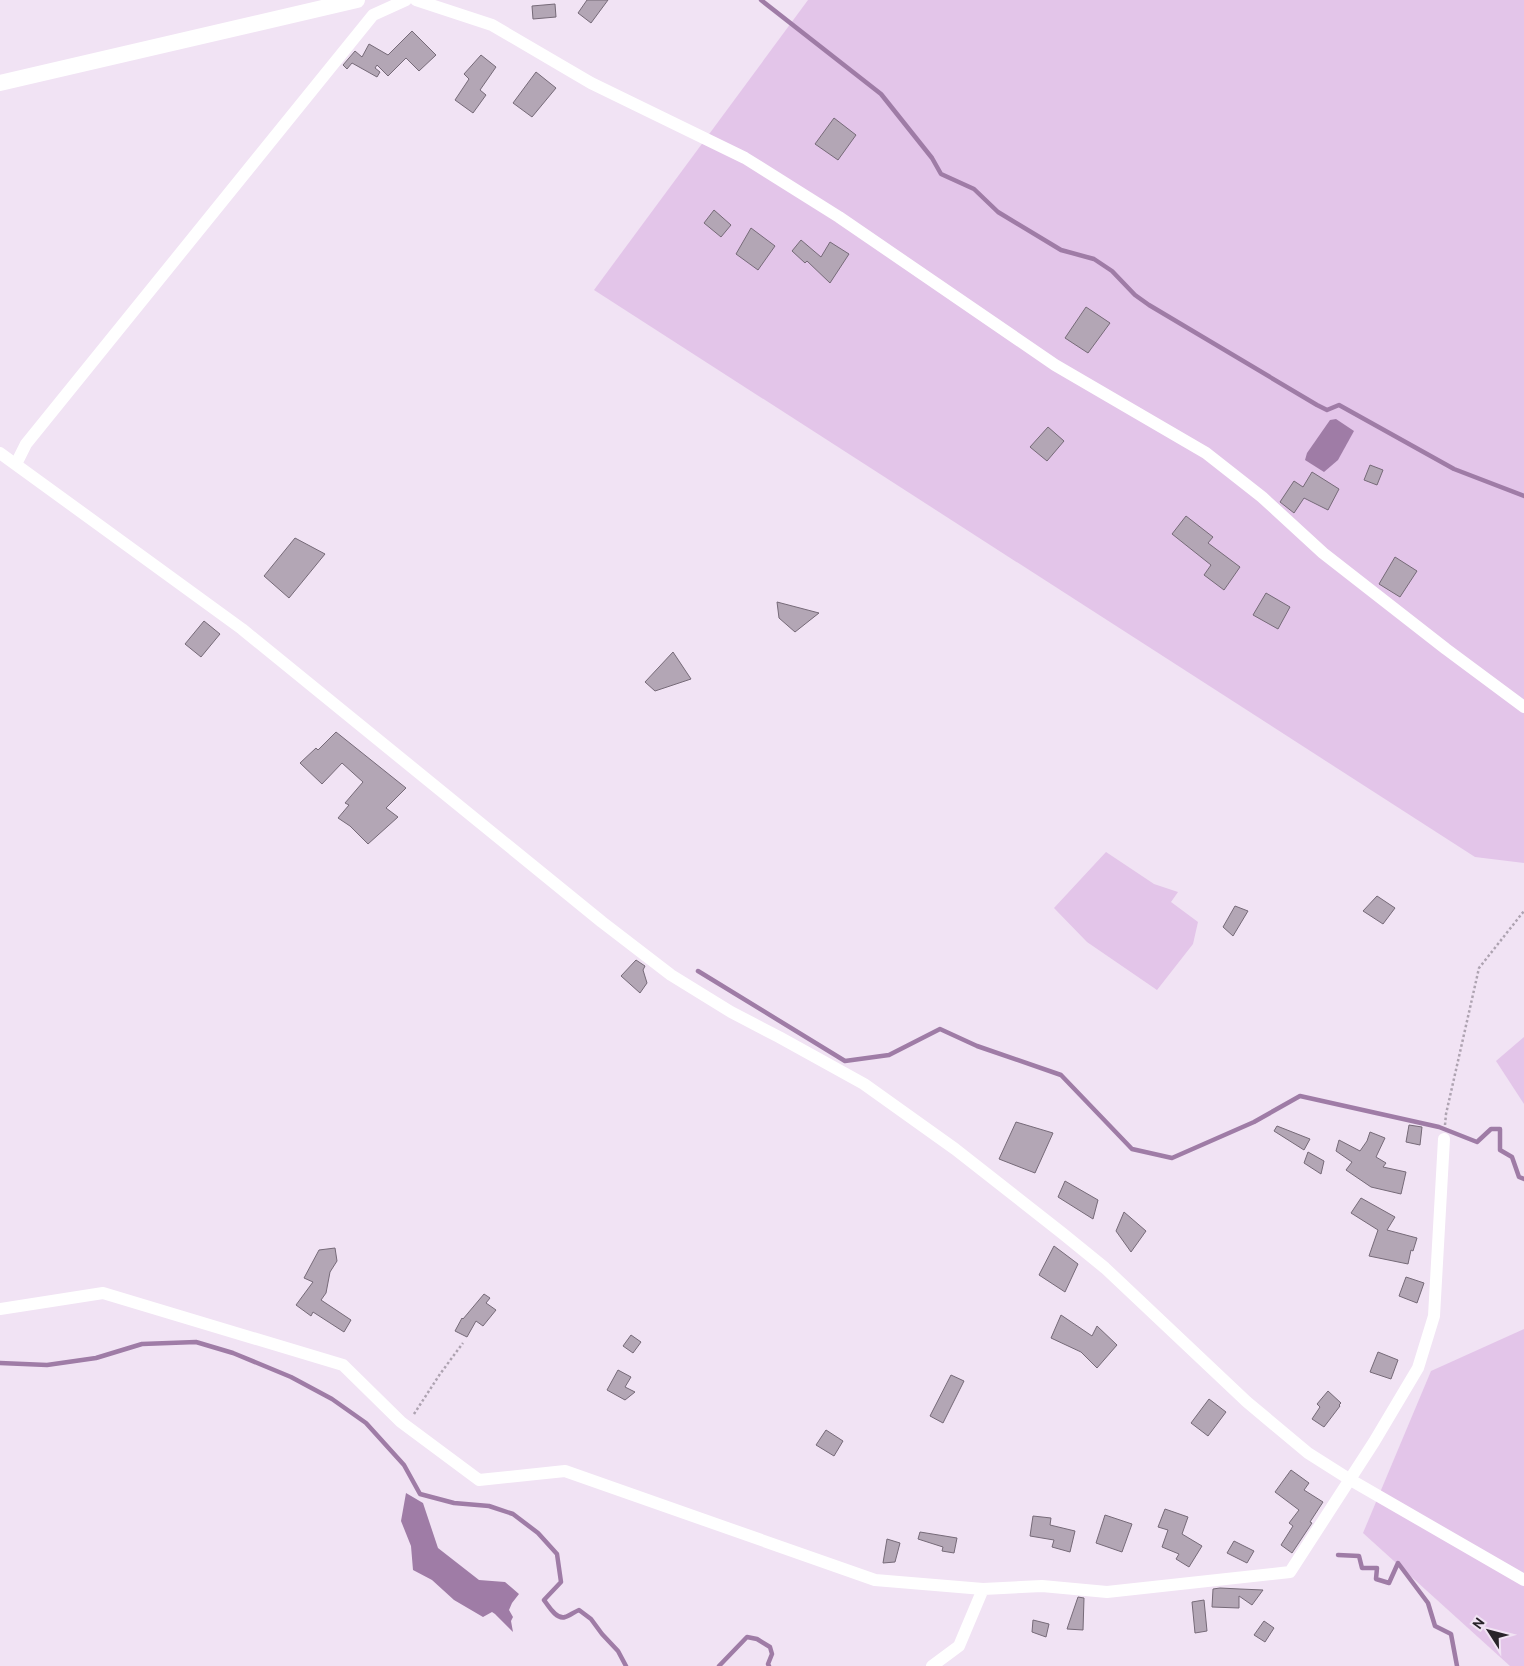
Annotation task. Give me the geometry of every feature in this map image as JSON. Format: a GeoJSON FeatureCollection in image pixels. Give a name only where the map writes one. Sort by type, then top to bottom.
{"type":"FeatureCollection","features":[{"type":"Feature","properties":{"kind":"street"},"geometry":{"type":"LineString","coordinates":[[0,83],[358,0]]}},
{"type":"Feature","properties":{"kind":"street"},"geometry":{"type":"LineString","coordinates":[[16,464],[26,444],[373,15],[406,0]]}},
{"type":"Feature","properties":{"kind":"street"},"geometry":{"type":"LineString","coordinates":[[416,0],[492,24],[591,83],[745,158],[839,217],[1055,365],[1206,453],[1262,497],[1323,553],[1524,707]]}},
{"type":"Feature","properties":{"kind":"street"},"geometry":{"type":"LineString","coordinates":[[0,453],[242,630],[595,916],[671,975],[731,1012],[864,1084],[955,1149],[1105,1268],[1247,1402],[1308,1453],[1349,1479],[1524,1580]]}},
{"type":"Feature","properties":{"kind":"street"},"geometry":{"type":"LineString","coordinates":[[0,1309],[103,1293],[343,1365],[406,1426],[479,1480],[566,1471],[875,1580],[983,1589],[1042,1586],[1108,1592],[1290,1572],[1374,1442],[1418,1368],[1434,1316],[1444,1139]]}},
{"type":"Feature","properties":{"kind":"street"},"geometry":{"type":"LineString","coordinates":[[932,1666],[959,1646],[983,1589]]}},
{"type":"Feature","properties":{"kind":"path"},"geometry":{"type":"LineString","coordinates":[[1446,1114],[1479,968],[1524,911]]}},
{"type":"Feature","properties":{"kind":"path"},"geometry":{"type":"LineString","coordinates":[[406,1426],[463,1343]]}},
{"type":"Feature","properties":{"kind":"shaded area"},"geometry":{"type":"Polygon","coordinates":[[[808,0],[1524,0],[1524,863],[1475,857],[594,290],[808,0]]]}},
{"type":"Feature","properties":{"kind":"shaded area"},"geometry":{"type":"Polygon","coordinates":[[[1336,419],[1354,431],[1338,460],[1324,472],[1305,460],[1307,453],[1330,420],[1336,419]]]}},
{"type":"Feature","properties":{"kind":"shaded area"},"geometry":{"type":"Polygon","coordinates":[[[1106,852],[1154,884],[1178,892],[1171,902],[1198,922],[1193,944],[1157,990],[1087,942],[1054,908],[1106,852]]]}},
{"type":"Feature","properties":{"kind":"shaded area"},"geometry":{"type":"Polygon","coordinates":[[[1524,1037],[1524,1104],[1496,1061],[1524,1037]]]}},
{"type":"Feature","properties":{"kind":"shaded area"},"geometry":{"type":"Polygon","coordinates":[[[1524,1329],[1524,1666],[1510,1666],[1363,1533],[1431,1371],[1524,1329]]]}},
{"type":"Feature","properties":{"kind":"shaded area"},"geometry":{"type":"Polygon","coordinates":[[[406,1493],[423,1503],[438,1548],[479,1580],[505,1582],[519,1594],[509,1610],[513,1617],[511,1621],[513,1632],[492,1612],[483,1617],[454,1600],[432,1580],[413,1570],[411,1546],[401,1521],[406,1493]]]}},
{"type":"Feature","properties":{"kind":"building"},"geometry":{"type":"Polygon","coordinates":[[[587,0],[608,0],[591,23],[578,13],[587,0]]]}},
{"type":"Feature","properties":{"kind":"building"},"geometry":{"type":"Polygon","coordinates":[[[555,4],[556,17],[533,19],[532,6],[555,4]]]}},
{"type":"Feature","properties":{"kind":"building"},"geometry":{"type":"Polygon","coordinates":[[[412,31],[436,55],[419,71],[406,58],[388,76],[377,65],[375,68],[380,72],[377,77],[352,63],[347,69],[343,65],[355,51],[362,57],[369,44],[388,55],[412,31]]]}},
{"type":"Feature","properties":{"kind":"building"},"geometry":{"type":"Polygon","coordinates":[[[481,55],[496,67],[480,90],[486,95],[473,113],[455,100],[469,79],[464,74],[481,55]]]}},
{"type":"Feature","properties":{"kind":"building"},"geometry":{"type":"Polygon","coordinates":[[[536,72],[556,88],[532,117],[513,103],[536,72]]]}},
{"type":"Feature","properties":{"kind":"building"},"geometry":{"type":"Polygon","coordinates":[[[834,118],[856,135],[838,160],[815,144],[834,118]]]}},
{"type":"Feature","properties":{"kind":"building"},"geometry":{"type":"Polygon","coordinates":[[[714,210],[731,225],[721,237],[704,223],[714,210]]]}},
{"type":"Feature","properties":{"kind":"building"},"geometry":{"type":"Polygon","coordinates":[[[751,228],[775,246],[758,270],[736,254],[751,228]]]}},
{"type":"Feature","properties":{"kind":"building"},"geometry":{"type":"Polygon","coordinates":[[[801,240],[821,257],[830,242],[849,254],[830,283],[807,261],[805,263],[792,251],[801,240]]]}},
{"type":"Feature","properties":{"kind":"building"},"geometry":{"type":"Polygon","coordinates":[[[1086,307],[1110,323],[1088,353],[1065,338],[1086,307]]]}},
{"type":"Feature","properties":{"kind":"building"},"geometry":{"type":"Polygon","coordinates":[[[1048,427],[1064,441],[1047,461],[1030,447],[1048,427]]]}},
{"type":"Feature","properties":{"kind":"building"},"geometry":{"type":"Polygon","coordinates":[[[1370,465],[1383,470],[1377,485],[1364,480],[1370,465]]]}},
{"type":"Feature","properties":{"kind":"building"},"geometry":{"type":"Polygon","coordinates":[[[1312,472],[1339,489],[1328,510],[1304,498],[1294,513],[1280,502],[1294,481],[1303,487],[1312,472]]]}},
{"type":"Feature","properties":{"kind":"building"},"geometry":{"type":"Polygon","coordinates":[[[1186,516],[1213,537],[1208,543],[1240,567],[1224,590],[1204,575],[1211,565],[1172,534],[1186,516]]]}},
{"type":"Feature","properties":{"kind":"building"},"geometry":{"type":"Polygon","coordinates":[[[295,538],[325,554],[289,598],[264,576],[295,538]]]}},
{"type":"Feature","properties":{"kind":"building"},"geometry":{"type":"Polygon","coordinates":[[[1395,557],[1417,571],[1400,597],[1379,584],[1395,557]]]}},
{"type":"Feature","properties":{"kind":"building"},"geometry":{"type":"Polygon","coordinates":[[[1266,593],[1290,607],[1278,629],[1253,615],[1266,593]]]}},
{"type":"Feature","properties":{"kind":"building"},"geometry":{"type":"Polygon","coordinates":[[[777,602],[819,613],[795,632],[779,618],[777,602]]]}},
{"type":"Feature","properties":{"kind":"building"},"geometry":{"type":"Polygon","coordinates":[[[204,621],[220,634],[201,657],[185,644],[204,621]]]}},
{"type":"Feature","properties":{"kind":"building"},"geometry":{"type":"Polygon","coordinates":[[[673,652],[691,679],[655,691],[645,682],[673,652]]]}},
{"type":"Feature","properties":{"kind":"building"},"geometry":{"type":"Polygon","coordinates":[[[336,732],[406,788],[386,808],[398,817],[368,844],[350,826],[338,818],[349,805],[345,803],[363,782],[342,763],[322,784],[300,763],[316,748],[318,750],[336,732]]]}},
{"type":"Feature","properties":{"kind":"building"},"geometry":{"type":"Polygon","coordinates":[[[1377,896],[1395,908],[1383,924],[1363,911],[1377,896]]]}},
{"type":"Feature","properties":{"kind":"building"},"geometry":{"type":"Polygon","coordinates":[[[1235,906],[1248,911],[1233,936],[1223,927],[1235,906]]]}},
{"type":"Feature","properties":{"kind":"building"},"geometry":{"type":"Polygon","coordinates":[[[636,960],[645,966],[643,970],[647,983],[640,993],[621,976],[636,960]]]}},
{"type":"Feature","properties":{"kind":"building"},"geometry":{"type":"Polygon","coordinates":[[[1016,1122],[1053,1133],[1035,1173],[999,1159],[1016,1122]]]}},
{"type":"Feature","properties":{"kind":"building"},"geometry":{"type":"Polygon","coordinates":[[[1409,1125],[1422,1127],[1420,1145],[1406,1142],[1409,1125]]]}},
{"type":"Feature","properties":{"kind":"building"},"geometry":{"type":"Polygon","coordinates":[[[1277,1126],[1310,1139],[1304,1150],[1274,1131],[1277,1126]]]}},
{"type":"Feature","properties":{"kind":"building"},"geometry":{"type":"Polygon","coordinates":[[[1370,1132],[1385,1138],[1376,1157],[1386,1163],[1383,1167],[1406,1172],[1401,1194],[1371,1187],[1346,1170],[1352,1162],[1336,1151],[1339,1140],[1360,1151],[1367,1141],[1370,1132]]]}},
{"type":"Feature","properties":{"kind":"building"},"geometry":{"type":"Polygon","coordinates":[[[1308,1152],[1324,1161],[1321,1174],[1304,1163],[1308,1152]]]}},
{"type":"Feature","properties":{"kind":"building"},"geometry":{"type":"Polygon","coordinates":[[[1065,1181],[1098,1200],[1093,1219],[1058,1197],[1065,1181]]]}},
{"type":"Feature","properties":{"kind":"building"},"geometry":{"type":"Polygon","coordinates":[[[1361,1198],[1395,1217],[1387,1230],[1417,1238],[1413,1251],[1411,1250],[1408,1264],[1369,1256],[1378,1230],[1351,1213],[1361,1198]]]}},
{"type":"Feature","properties":{"kind":"building"},"geometry":{"type":"Polygon","coordinates":[[[1124,1212],[1146,1231],[1131,1252],[1116,1231],[1124,1212]]]}},
{"type":"Feature","properties":{"kind":"building"},"geometry":{"type":"Polygon","coordinates":[[[1054,1246],[1078,1264],[1065,1292],[1039,1275],[1054,1246]]]}},
{"type":"Feature","properties":{"kind":"building"},"geometry":{"type":"Polygon","coordinates":[[[335,1248],[337,1261],[330,1272],[326,1293],[321,1300],[351,1320],[344,1332],[313,1312],[311,1316],[296,1305],[313,1282],[304,1278],[319,1250],[335,1248]]]}},
{"type":"Feature","properties":{"kind":"building"},"geometry":{"type":"Polygon","coordinates":[[[1406,1277],[1424,1283],[1417,1303],[1399,1296],[1406,1277]]]}},
{"type":"Feature","properties":{"kind":"building"},"geometry":{"type":"Polygon","coordinates":[[[484,1294],[490,1298],[486,1303],[496,1310],[483,1326],[476,1321],[467,1337],[455,1331],[462,1318],[484,1294]]]}},
{"type":"Feature","properties":{"kind":"building"},"geometry":{"type":"Polygon","coordinates":[[[1061,1315],[1092,1336],[1097,1326],[1117,1345],[1097,1368],[1081,1352],[1051,1338],[1061,1315]]]}},
{"type":"Feature","properties":{"kind":"building"},"geometry":{"type":"Polygon","coordinates":[[[631,1335],[641,1342],[633,1353],[623,1346],[631,1335]]]}},
{"type":"Feature","properties":{"kind":"building"},"geometry":{"type":"Polygon","coordinates":[[[1378,1352],[1398,1360],[1391,1379],[1370,1372],[1378,1352]]]}},
{"type":"Feature","properties":{"kind":"building"},"geometry":{"type":"Polygon","coordinates":[[[618,1370],[631,1377],[625,1387],[635,1392],[625,1400],[607,1390],[618,1370]]]}},
{"type":"Feature","properties":{"kind":"building"},"geometry":{"type":"Polygon","coordinates":[[[951,1375],[964,1381],[943,1423],[930,1416],[951,1375]]]}},
{"type":"Feature","properties":{"kind":"building"},"geometry":{"type":"Polygon","coordinates":[[[1328,1391],[1341,1403],[1324,1427],[1312,1419],[1320,1407],[1317,1404],[1328,1391]]]}},
{"type":"Feature","properties":{"kind":"building"},"geometry":{"type":"Polygon","coordinates":[[[1209,1399],[1226,1412],[1208,1436],[1191,1423],[1209,1399]]]}},
{"type":"Feature","properties":{"kind":"building"},"geometry":{"type":"Polygon","coordinates":[[[826,1430],[843,1441],[834,1456],[816,1445],[826,1430]]]}},
{"type":"Feature","properties":{"kind":"building"},"geometry":{"type":"Polygon","coordinates":[[[1291,1470],[1309,1483],[1304,1490],[1323,1502],[1310,1522],[1312,1523],[1292,1553],[1281,1545],[1293,1526],[1289,1523],[1299,1510],[1275,1492],[1291,1470]]]}},
{"type":"Feature","properties":{"kind":"building"},"geometry":{"type":"Polygon","coordinates":[[[1165,1509],[1188,1517],[1182,1534],[1202,1546],[1189,1567],[1176,1559],[1179,1554],[1162,1547],[1168,1530],[1158,1527],[1165,1509]]]}},
{"type":"Feature","properties":{"kind":"building"},"geometry":{"type":"Polygon","coordinates":[[[1105,1515],[1132,1524],[1122,1552],[1096,1543],[1105,1515]]]}},
{"type":"Feature","properties":{"kind":"building"},"geometry":{"type":"Polygon","coordinates":[[[1033,1516],[1051,1518],[1050,1525],[1075,1531],[1070,1552],[1052,1547],[1054,1540],[1030,1536],[1033,1516]]]}},
{"type":"Feature","properties":{"kind":"building"},"geometry":{"type":"Polygon","coordinates":[[[920,1532],[957,1538],[954,1553],[942,1551],[943,1547],[918,1539],[920,1532]]]}},
{"type":"Feature","properties":{"kind":"building"},"geometry":{"type":"Polygon","coordinates":[[[887,1539],[900,1543],[895,1562],[883,1563],[887,1539]]]}},
{"type":"Feature","properties":{"kind":"building"},"geometry":{"type":"Polygon","coordinates":[[[1234,1541],[1254,1551],[1247,1563],[1227,1553],[1234,1541]]]}},
{"type":"Feature","properties":{"kind":"building"},"geometry":{"type":"Polygon","coordinates":[[[1213,1589],[1263,1590],[1252,1605],[1239,1596],[1239,1608],[1212,1607],[1213,1589]]]}},
{"type":"Feature","properties":{"kind":"building"},"geometry":{"type":"Polygon","coordinates":[[[1078,1597],[1084,1598],[1083,1630],[1067,1629],[1078,1597]]]}},
{"type":"Feature","properties":{"kind":"building"},"geometry":{"type":"Polygon","coordinates":[[[1204,1600],[1207,1631],[1195,1633],[1192,1602],[1204,1600]]]}},
{"type":"Feature","properties":{"kind":"building"},"geometry":{"type":"Polygon","coordinates":[[[1033,1620],[1049,1624],[1046,1637],[1032,1632],[1033,1620]]]}},
{"type":"Feature","properties":{"kind":"building"},"geometry":{"type":"Polygon","coordinates":[[[1264,1621],[1274,1628],[1265,1642],[1254,1635],[1264,1621]]]}},
{"type":"Feature","properties":{"kind":"waterway"},"geometry":{"type":"LineString","coordinates":[[761,0],[881,94],[932,158],[941,174],[974,189],[998,212],[1061,250],[1094,259],[1112,271],[1135,295],[1149,305],[1317,405],[1327,410],[1339,405],[1454,469],[1524,496]]}},
{"type":"Feature","properties":{"kind":"waterway"},"geometry":{"type":"LineString","coordinates":[[698,971],[845,1061],[889,1055],[940,1029],[977,1046],[1061,1075],[1132,1149],[1172,1158],[1254,1122],[1300,1096],[1439,1127],[1477,1142],[1491,1129],[1500,1129],[1500,1150],[1512,1157],[1519,1177],[1524,1179]]}},
{"type":"Feature","properties":{"kind":"waterway"},"geometry":{"type":"LineString","coordinates":[[0,1363],[47,1365],[96,1358],[142,1344],[196,1342],[233,1353],[291,1377],[332,1399],[366,1423],[404,1465],[420,1494],[454,1503],[489,1506],[513,1514],[538,1533],[557,1554],[561,1582],[544,1600],[558,1616],[565,1617],[579,1610],[591,1619],[618,1651],[626,1666]]}},
{"type":"Feature","properties":{"kind":"waterway"},"geometry":{"type":"LineString","coordinates":[[1338,1555],[1359,1556],[1362,1568],[1377,1568],[1376,1579],[1389,1583],[1398,1563],[1428,1603],[1435,1626],[1451,1634],[1457,1666]]}},
{"type":"Feature","properties":{"kind":"waterway"},"geometry":{"type":"LineString","coordinates":[[719,1666],[747,1637],[757,1639],[770,1647],[772,1654],[769,1666]]}}]}
